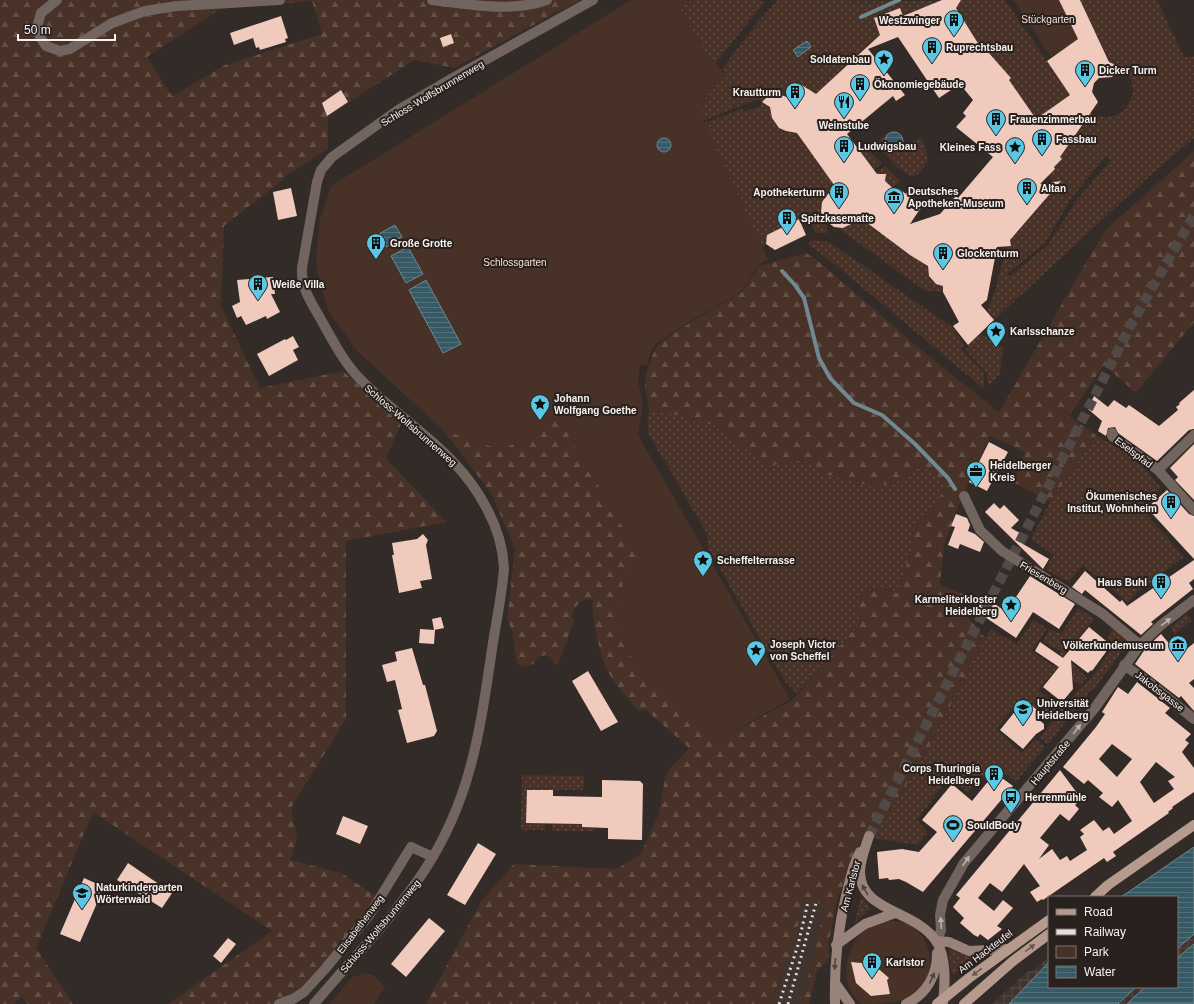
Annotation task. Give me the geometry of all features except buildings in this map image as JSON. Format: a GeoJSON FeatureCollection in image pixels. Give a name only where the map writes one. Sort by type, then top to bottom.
{"type":"FeatureCollection","features":[{"type":"Feature","properties":{"kind":"main road"},"geometry":{"type":"LineString","coordinates":[[1087,896],[1108,885],[1194,825]]}},
{"type":"Feature","properties":{"kind":"main road","name":"Am Karlstor"},"geometry":{"type":"LineString","coordinates":[[835,1004],[834,983],[836,945],[854,864],[869,836],[861,861],[860,873],[862,884],[870,897],[896,913],[917,922],[937,941]]}},
{"type":"Feature","properties":{"kind":"main road"},"geometry":{"type":"LineString","coordinates":[[1096,896],[1108,885]]}},
{"type":"Feature","properties":{"kind":"main road"},"geometry":{"type":"LineString","coordinates":[[836,945],[865,924],[896,913]]}},
{"type":"Feature","properties":{"kind":"main road","name":"Am Hackteufel"},"geometry":{"type":"LineString","coordinates":[[941,1002],[1008,949],[1048,921]]}},
{"type":"Feature","properties":{"kind":"main road"},"geometry":{"type":"LineString","coordinates":[[964,1004],[1013,961],[1048,935]]}},
{"type":"Feature","properties":{"kind":"main road"},"geometry":{"type":"LineString","coordinates":[[937,941],[949,942],[969,951],[1008,949]]}},
{"type":"Feature","properties":{"kind":"main road"},"geometry":{"type":"LineString","coordinates":[[937,941],[944,971],[941,1002]]}},
{"type":"Feature","properties":{"kind":"main road"},"geometry":{"type":"LineString","coordinates":[[906,1004],[922,994],[931,981],[937,963],[937,941]]}},
{"type":"Feature","properties":{"kind":"main road"},"geometry":{"type":"LineString","coordinates":[[834,983],[850,1004]]}},
{"type":"Feature","properties":{"kind":"street"},"geometry":{"type":"LineString","coordinates":[[57,0],[41,13],[37,27],[40,37],[46,46],[60,51],[75,47],[112,23],[145,11],[177,6],[280,0]]}},
{"type":"Feature","properties":{"kind":"street"},"geometry":{"type":"LineString","coordinates":[[432,0],[506,7],[521,6],[547,0]]}},
{"type":"Feature","properties":{"kind":"street","name":"Schloss-Wolfsbrunnenweg"},"geometry":{"type":"LineString","coordinates":[[314,1004],[400,903],[432,857],[462,798],[478,741],[503,578],[502,544],[485,504],[467,477],[438,446],[357,376],[326,329],[308,297],[302,284],[302,268],[316,182],[321,170],[332,156],[421,96],[593,0]]}},
{"type":"Feature","properties":{"kind":"street","name":"Eselspfad"},"geometry":{"type":"LineString","coordinates":[[1112,433],[1112,436],[1158,470],[1194,510]]}},
{"type":"Feature","properties":{"kind":"street"},"geometry":{"type":"LineString","coordinates":[[1158,470],[1194,436]]}},
{"type":"Feature","properties":{"kind":"street","name":"Friesenberg"},"geometry":{"type":"LineString","coordinates":[[964,496],[980,530],[1002,551],[1103,614],[1140,645]]}},
{"type":"Feature","properties":{"kind":"street","name":"Hauptstraße"},"geometry":{"type":"LineString","coordinates":[[937,941],[941,930],[940,915],[943,900],[964,863],[1094,709],[1124,665],[1140,645],[1161,625],[1194,600]]}},
{"type":"Feature","properties":{"kind":"street","name":"Jakobsgasse"},"geometry":{"type":"LineString","coordinates":[[1124,665],[1147,681],[1194,719]]}},
{"type":"Feature","properties":{"kind":"street","name":"Elisabethenweg"},"geometry":{"type":"LineString","coordinates":[[279,1004],[299,996],[318,978],[370,914],[411,848],[432,857]]}},
{"type":"Feature","properties":{"kind":"shaded area"},"geometry":{"type":"Polygon","coordinates":[[[802,902],[825,904],[802,1004],[769,1004],[787,964],[802,902]]]}},
{"type":"Feature","properties":{"kind":"shaded area"},"geometry":{"type":"Polygon","coordinates":[[[1194,934],[1194,944],[1178,957],[1178,948],[1194,934]]]}},
{"type":"Feature","properties":{"kind":"shaded area"},"geometry":{"type":"Polygon","coordinates":[[[1048,957],[1048,963],[1009,1004],[992,1004],[1027,972],[1035,970],[1048,957]]]}},
{"type":"Feature","properties":{"kind":"shaded area"},"geometry":{"type":"Polygon","coordinates":[[[1135,988],[1144,988],[1127,1004],[1118,1004],[1135,988]]]}},
{"type":"Feature","properties":{"kind":"green space"},"geometry":{"type":"Polygon","coordinates":[[[0,0],[580,0],[454,68],[414,60],[328,116],[328,149],[284,177],[284,179],[224,226],[221,306],[260,388],[343,371],[401,424],[386,458],[446,522],[346,541],[346,719],[291,808],[297,837],[291,860],[341,873],[376,896],[296,1004],[168,1004],[272,931],[93,812],[36,948],[73,1004],[28,1004],[21,997],[14,1004],[0,1004],[0,0]],[[312,1],[220,9],[147,57],[172,96],[225,65],[322,34],[312,1]]]}},
{"type":"Feature","properties":{"kind":"green space","name":"Schlossgarten"},"geometry":{"type":"Polygon","coordinates":[[[631,0],[694,0],[680,8],[704,51],[727,76],[709,94],[703,105],[702,117],[768,259],[758,266],[743,290],[738,294],[689,322],[657,343],[652,349],[647,365],[640,365],[638,381],[643,405],[638,435],[790,699],[714,743],[625,650],[616,615],[624,580],[643,561],[558,417],[502,450],[443,430],[356,350],[328,310],[318,275],[316,257],[320,219],[331,186],[631,0]]]}},
{"type":"Feature","properties":{"kind":"green space"},"geometry":{"type":"Polygon","coordinates":[[[694,0],[761,0],[764,3],[713,66],[680,8],[694,0]]]}},
{"type":"Feature","properties":{"kind":"green space"},"geometry":{"type":"Polygon","coordinates":[[[778,0],[940,1],[903,16],[900,8],[874,17],[880,35],[815,95],[807,88],[799,85],[792,91],[791,96],[786,97],[774,93],[771,108],[777,126],[782,130],[797,133],[838,190],[828,194],[821,207],[828,233],[816,233],[806,213],[798,217],[799,219],[768,235],[766,244],[762,249],[704,123],[742,109],[744,112],[762,105],[763,103],[757,99],[703,121],[702,108],[708,96],[727,76],[722,69],[760,19],[778,0]]]}},
{"type":"Feature","properties":{"kind":"green space"},"geometry":{"type":"Polygon","coordinates":[[[960,0],[1005,0],[1070,95],[1036,119],[1009,80],[1011,77],[1007,73],[1005,75],[987,51],[984,53],[956,7],[960,0]]]}},
{"type":"Feature","properties":{"kind":"green space","name":"Stückgarten"},"geometry":{"type":"Polygon","coordinates":[[[1013,0],[1059,0],[1078,39],[1051,57],[1013,0]]]}},
{"type":"Feature","properties":{"kind":"green space"},"geometry":{"type":"Polygon","coordinates":[[[1157,0],[1184,57],[1194,56],[1194,138],[1152,174],[994,320],[987,311],[995,291],[1007,246],[1011,246],[1010,240],[1055,187],[1061,186],[1060,181],[1054,182],[1048,175],[1055,169],[1054,167],[1062,159],[1060,157],[1090,113],[1104,117],[1116,115],[1125,109],[1131,100],[1133,89],[1130,78],[1123,68],[1110,62],[1080,1],[1157,0]],[[1106,156],[1070,200],[1045,243],[1007,274],[1010,276],[1048,245],[1075,202],[1111,160],[1106,156]]]}},
{"type":"Feature","properties":{"kind":"green space"},"geometry":{"type":"Polygon","coordinates":[[[889,131],[890,133],[885,138],[890,150],[897,150],[920,138],[924,143],[928,161],[918,174],[912,176],[901,170],[876,144],[889,131]]]}},
{"type":"Feature","properties":{"kind":"green space"},"geometry":{"type":"Polygon","coordinates":[[[861,148],[868,150],[882,163],[874,170],[858,150],[861,148]]]}},
{"type":"Feature","properties":{"kind":"green space"},"geometry":{"type":"Polygon","coordinates":[[[1194,151],[1194,322],[1136,393],[1104,365],[1069,416],[1096,435],[1050,502],[1013,482],[1025,452],[990,436],[957,508],[944,546],[940,585],[963,594],[966,615],[985,638],[925,754],[874,838],[864,834],[838,897],[829,941],[828,961],[818,969],[809,1004],[802,1004],[825,904],[804,902],[787,964],[769,1004],[426,1004],[482,900],[514,864],[616,869],[640,855],[659,813],[666,773],[689,748],[645,709],[639,711],[611,677],[599,646],[593,616],[593,599],[582,601],[576,607],[572,615],[574,621],[558,665],[546,655],[537,657],[534,664],[521,667],[517,663],[512,630],[507,619],[515,549],[491,493],[443,430],[502,450],[558,417],[643,561],[624,580],[625,650],[714,743],[794,699],[860,623],[858,603],[861,596],[865,592],[881,589],[897,593],[910,555],[912,545],[911,536],[917,525],[932,511],[947,483],[919,464],[900,481],[875,487],[825,474],[802,459],[771,466],[736,443],[716,426],[669,413],[649,411],[645,386],[646,373],[653,354],[659,344],[683,327],[742,292],[759,266],[806,253],[817,260],[919,348],[999,412],[1105,230],[1194,151]]]}},
{"type":"Feature","properties":{"kind":"green space"},"geometry":{"type":"Polygon","coordinates":[[[885,166],[900,181],[893,188],[885,181],[886,177],[878,176],[876,173],[885,166]]]}},
{"type":"Feature","properties":{"kind":"green space"},"geometry":{"type":"Polygon","coordinates":[[[858,216],[909,254],[928,266],[931,279],[936,284],[943,286],[943,292],[924,290],[838,228],[848,226],[858,216]]]}},
{"type":"Feature","properties":{"kind":"green space"},"geometry":{"type":"Polygon","coordinates":[[[813,240],[829,242],[952,327],[964,345],[961,349],[984,372],[984,389],[832,262],[808,244],[813,240]]]}},
{"type":"Feature","properties":{"kind":"green space"},"geometry":{"type":"Polygon","coordinates":[[[980,334],[987,337],[997,345],[1003,347],[1000,374],[988,386],[986,372],[965,349],[980,334]]]}},
{"type":"Feature","properties":{"kind":"green space"},"geometry":{"type":"Polygon","coordinates":[[[649,411],[669,413],[716,426],[737,443],[771,466],[802,459],[825,474],[900,481],[919,464],[947,483],[932,511],[917,525],[911,536],[912,545],[910,555],[897,593],[888,589],[870,590],[858,609],[860,623],[797,694],[785,681],[772,660],[709,549],[706,532],[648,433],[647,419],[649,411]]]}},
{"type":"Feature","properties":{"kind":"green space"},"geometry":{"type":"Polygon","coordinates":[[[1096,435],[1137,460],[1161,488],[1142,509],[1184,557],[1135,594],[1128,603],[1083,565],[1069,582],[1046,570],[1053,555],[1031,539],[1050,502],[1096,435]]]}},
{"type":"Feature","properties":{"kind":"green space"},"geometry":{"type":"Polygon","coordinates":[[[1078,608],[1095,619],[1065,652],[1072,658],[1070,662],[1087,678],[1080,685],[1056,669],[1038,690],[1062,708],[1094,674],[1115,645],[1107,638],[1114,628],[1129,642],[1093,690],[1091,690],[1048,744],[1040,738],[1052,721],[1023,697],[996,729],[1022,753],[1035,739],[1045,747],[1016,782],[995,765],[968,792],[949,777],[917,820],[928,833],[917,845],[874,838],[925,754],[991,629],[1017,644],[1033,620],[1047,628],[1032,651],[1053,666],[1061,651],[1043,642],[1049,629],[1061,634],[1078,608]]]}},
{"type":"Feature","properties":{"kind":"green space"},"geometry":{"type":"Polygon","coordinates":[[[1187,614],[1192,620],[1175,634],[1170,627],[1187,614]]]}},
{"type":"Feature","properties":{"kind":"green space"},"geometry":{"type":"Polygon","coordinates":[[[522,775],[584,776],[583,790],[527,790],[526,823],[545,823],[545,830],[521,830],[522,775]]]}},
{"type":"Feature","properties":{"kind":"green space"},"geometry":{"type":"Polygon","coordinates":[[[552,824],[582,824],[582,827],[595,828],[595,831],[552,831],[552,824]]]}},
{"type":"Feature","properties":{"kind":"green space"},"geometry":{"type":"Polygon","coordinates":[[[861,897],[871,908],[855,923],[855,921],[861,897]]]}},
{"type":"Feature","properties":{"kind":"green space"},"geometry":{"type":"Polygon","coordinates":[[[889,921],[905,923],[917,930],[925,941],[929,954],[929,968],[925,981],[916,993],[902,1001],[862,1004],[854,997],[849,987],[847,966],[849,955],[853,944],[868,928],[889,921]]]}},
{"type":"Feature","properties":{"kind":"green space"},"geometry":{"type":"Polygon","coordinates":[[[953,948],[959,953],[972,956],[973,959],[955,974],[952,974],[951,971],[949,951],[953,948]]]}},
{"type":"Feature","properties":{"kind":"green space"},"geometry":{"type":"Polygon","coordinates":[[[365,973],[373,975],[385,987],[374,1004],[329,1004],[354,975],[357,976],[365,973]]]}},
{"type":"Feature","properties":{"kind":"water"},"geometry":{"type":"Polygon","coordinates":[[[807,41],[811,47],[798,57],[793,50],[807,41]]]}},
{"type":"Feature","properties":{"kind":"water"},"geometry":{"type":"Polygon","coordinates":[[[894,132],[900,135],[903,141],[900,147],[894,150],[888,147],[885,141],[888,135],[894,132]]]}},
{"type":"Feature","properties":{"kind":"water"},"geometry":{"type":"Polygon","coordinates":[[[661,138],[667,138],[671,142],[671,148],[667,152],[661,152],[657,148],[657,142],[661,138]]]}},
{"type":"Feature","properties":{"kind":"water"},"geometry":{"type":"Polygon","coordinates":[[[395,225],[402,237],[386,247],[379,234],[395,225]]]}},
{"type":"Feature","properties":{"kind":"water"},"geometry":{"type":"Polygon","coordinates":[[[408,247],[423,274],[406,283],[391,256],[408,247]]]}},
{"type":"Feature","properties":{"kind":"water"},"geometry":{"type":"Polygon","coordinates":[[[426,280],[461,344],[443,353],[409,290],[426,280]]]}},
{"type":"Feature","properties":{"kind":"water"},"geometry":{"type":"Polygon","coordinates":[[[1194,847],[1194,934],[1178,948],[1178,896],[1122,896],[1194,847]]]}},
{"type":"Feature","properties":{"kind":"water"},"geometry":{"type":"Polygon","coordinates":[[[1194,944],[1194,1004],[1127,1004],[1144,988],[1178,988],[1178,957],[1194,944]]]}},
{"type":"Feature","properties":{"kind":"water"},"geometry":{"type":"Polygon","coordinates":[[[1048,963],[1048,988],[1135,988],[1118,1004],[1009,1004],[1048,963]]]}},
{"type":"Feature","properties":{"kind":"waterway"},"geometry":{"type":"LineString","coordinates":[[861,17],[899,0]]}},
{"type":"Feature","properties":{"kind":"waterway"},"geometry":{"type":"LineString","coordinates":[[782,271],[795,285],[804,298],[819,358],[830,378],[854,403],[882,415],[915,444],[948,478],[955,489]]}},
{"type":"Feature","properties":{"kind":"tunnel"},"geometry":{"type":"LineString","coordinates":[[869,836],[1132,323],[1194,215]]}},
{"type":"Feature","properties":{"kind":"railway"},"geometry":{"type":"LineString","coordinates":[[779,1004],[798,945],[808,902]]}},
{"type":"Feature","properties":{"kind":"railway"},"geometry":{"type":"LineString","coordinates":[[788,1004],[816,903]]}},
{"type":"Feature","properties":{"kind":"place","name":"Westzwinger"},"geometry":{"type":"Point","coordinates":[954,37]}},
{"type":"Feature","properties":{"kind":"place","name":"Ruprechtsbau"},"geometry":{"type":"Point","coordinates":[932,64]}},
{"type":"Feature","properties":{"kind":"place","name":"Soldatenbau"},"geometry":{"type":"Point","coordinates":[884,76]}},
{"type":"Feature","properties":{"kind":"place","name":"Dicker Turm"},"geometry":{"type":"Point","coordinates":[1085,87]}},
{"type":"Feature","properties":{"kind":"place","name":"Ökonomiegebäude"},"geometry":{"type":"Point","coordinates":[860,101]}},
{"type":"Feature","properties":{"kind":"place","name":"Krautturm"},"geometry":{"type":"Point","coordinates":[795,109]}},
{"type":"Feature","properties":{"kind":"place","name":"Weinstube"},"geometry":{"type":"Point","coordinates":[844,119]}},
{"type":"Feature","properties":{"kind":"place","name":"Frauenzimmerbau"},"geometry":{"type":"Point","coordinates":[996,136]}},
{"type":"Feature","properties":{"kind":"place","name":"Fassbau"},"geometry":{"type":"Point","coordinates":[1042,156]}},
{"type":"Feature","properties":{"kind":"place","name":"Ludwigsbau"},"geometry":{"type":"Point","coordinates":[844,163]}},
{"type":"Feature","properties":{"kind":"place","name":"Kleines Fass"},"geometry":{"type":"Point","coordinates":[1015,164]}},
{"type":"Feature","properties":{"kind":"place","name":"Altan"},"geometry":{"type":"Point","coordinates":[1027,205]}},
{"type":"Feature","properties":{"kind":"place","name":"Apothekerturm"},"geometry":{"type":"Point","coordinates":[839,209]}},
{"type":"Feature","properties":{"kind":"place","name":"Deutsches Apotheken-Museum"},"geometry":{"type":"Point","coordinates":[894,214]}},
{"type":"Feature","properties":{"kind":"place","name":"Spitzkasematte"},"geometry":{"type":"Point","coordinates":[787,235]}},
{"type":"Feature","properties":{"kind":"place","name":"Große Grotte"},"geometry":{"type":"Point","coordinates":[376,260]}},
{"type":"Feature","properties":{"kind":"place","name":"Glockenturm"},"geometry":{"type":"Point","coordinates":[943,270]}},
{"type":"Feature","properties":{"kind":"place","name":"Weiße Villa"},"geometry":{"type":"Point","coordinates":[258,301]}},
{"type":"Feature","properties":{"kind":"place","name":"Karlsschanze"},"geometry":{"type":"Point","coordinates":[996,348]}},
{"type":"Feature","properties":{"kind":"place","name":"Johann Wolfgang Goethe"},"geometry":{"type":"Point","coordinates":[540,421]}},
{"type":"Feature","properties":{"kind":"place","name":"Heidelberger Kreis"},"geometry":{"type":"Point","coordinates":[976,488]}},
{"type":"Feature","properties":{"kind":"place","name":"Ökumenisches Institut, Wohnheim"},"geometry":{"type":"Point","coordinates":[1171,519]}},
{"type":"Feature","properties":{"kind":"place","name":"Scheffelterrasse"},"geometry":{"type":"Point","coordinates":[703,577]}},
{"type":"Feature","properties":{"kind":"place","name":"Haus Buhl"},"geometry":{"type":"Point","coordinates":[1161,599]}},
{"type":"Feature","properties":{"kind":"place","name":"Karmeliterkloster Heidelberg"},"geometry":{"type":"Point","coordinates":[1011,622]}},
{"type":"Feature","properties":{"kind":"place","name":"Völkerkundemuseum"},"geometry":{"type":"Point","coordinates":[1178,662]}},
{"type":"Feature","properties":{"kind":"place","name":"Joseph Victor von Scheffel"},"geometry":{"type":"Point","coordinates":[756,667]}},
{"type":"Feature","properties":{"kind":"place","name":"Universität Heidelberg"},"geometry":{"type":"Point","coordinates":[1023,726]}},
{"type":"Feature","properties":{"kind":"place","name":"Corps Thuringia Heidelberg"},"geometry":{"type":"Point","coordinates":[994,791]}},
{"type":"Feature","properties":{"kind":"place","name":"Herrenmühle"},"geometry":{"type":"Point","coordinates":[1011,814]}},
{"type":"Feature","properties":{"kind":"place","name":"SouldBody"},"geometry":{"type":"Point","coordinates":[953,842]}},
{"type":"Feature","properties":{"kind":"place","name":"Naturkindergarten Wörterwald"},"geometry":{"type":"Point","coordinates":[82,910]}},
{"type":"Feature","properties":{"kind":"place","name":"Karlstor"},"geometry":{"type":"Point","coordinates":[872,979]}}]}
